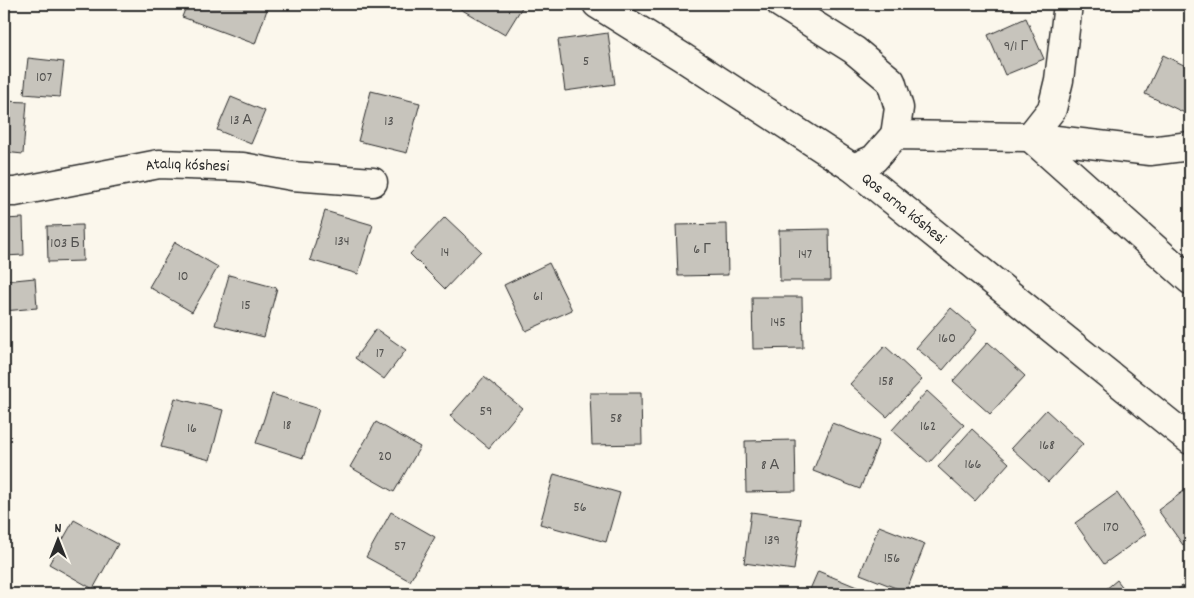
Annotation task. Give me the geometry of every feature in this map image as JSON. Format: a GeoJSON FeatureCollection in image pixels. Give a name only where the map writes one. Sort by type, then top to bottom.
{"type":"FeatureCollection","features":[{"type":"Feature","properties":{"kind":"street","name":"Qos arna kóshesi"},"geometry":{"type":"LineString","coordinates":[[597,4],[853,168],[1190,440]]}},
{"type":"Feature","properties":{"kind":"street"},"geometry":{"type":"LineString","coordinates":[[781,4],[854,50],[891,81],[899,108],[895,135],[874,159],[853,168]]}},
{"type":"Feature","properties":{"kind":"street"},"geometry":{"type":"LineString","coordinates":[[1030,137],[1052,109],[1059,80],[1068,4]]}},
{"type":"Feature","properties":{"kind":"street"},"geometry":{"type":"LineString","coordinates":[[895,135],[1030,137],[1150,151],[1190,146]]}},
{"type":"Feature","properties":{"kind":"street"},"geometry":{"type":"LineString","coordinates":[[1030,137],[1190,280]]}},
{"type":"Feature","properties":{"kind":"street","name":"Atalıq kóshesi"},"geometry":{"type":"LineString","coordinates":[[4,192],[15,192],[159,164],[243,167],[292,176],[372,182]]}},
{"type":"Feature","properties":{"kind":"building"},"geometry":{"type":"Polygon","coordinates":[[[187,4],[269,4],[255,44],[182,17],[187,4]]]}},
{"type":"Feature","properties":{"kind":"building"},"geometry":{"type":"Polygon","coordinates":[[[452,4],[524,4],[505,35],[452,4]]]}},
{"type":"Feature","properties":{"kind":"building"},"geometry":{"type":"Polygon","coordinates":[[[1026,18],[1044,59],[1005,75],[988,35],[1026,18]]]}},
{"type":"Feature","properties":{"kind":"building"},"geometry":{"type":"Polygon","coordinates":[[[608,33],[615,84],[565,91],[558,40],[608,33]]]}},
{"type":"Feature","properties":{"kind":"building"},"geometry":{"type":"Polygon","coordinates":[[[1163,55],[1190,68],[1190,102],[1185,113],[1145,94],[1163,55]]]}},
{"type":"Feature","properties":{"kind":"building"},"geometry":{"type":"Polygon","coordinates":[[[28,58],[64,62],[60,97],[24,94],[28,58]]]}},
{"type":"Feature","properties":{"kind":"building"},"geometry":{"type":"Polygon","coordinates":[[[371,91],[420,103],[407,153],[358,141],[371,91]]]}},
{"type":"Feature","properties":{"kind":"building"},"geometry":{"type":"Polygon","coordinates":[[[231,97],[265,111],[251,144],[217,130],[231,97]]]}},
{"type":"Feature","properties":{"kind":"building"},"geometry":{"type":"Polygon","coordinates":[[[4,101],[27,102],[23,154],[4,152],[4,101]]]}},
{"type":"Feature","properties":{"kind":"building"},"geometry":{"type":"Polygon","coordinates":[[[325,211],[373,225],[358,274],[310,260],[325,211]]]}},
{"type":"Feature","properties":{"kind":"building"},"geometry":{"type":"Polygon","coordinates":[[[445,217],[481,251],[445,289],[410,254],[445,217]]]}},
{"type":"Feature","properties":{"kind":"building"},"geometry":{"type":"Polygon","coordinates":[[[23,218],[24,255],[4,256],[4,219],[23,218]]]}},
{"type":"Feature","properties":{"kind":"building"},"geometry":{"type":"Polygon","coordinates":[[[727,224],[728,275],[678,276],[676,225],[727,224]]]}},
{"type":"Feature","properties":{"kind":"building"},"geometry":{"type":"Polygon","coordinates":[[[82,225],[83,261],[48,262],[47,226],[82,225]]]}},
{"type":"Feature","properties":{"kind":"building"},"geometry":{"type":"Polygon","coordinates":[[[829,229],[830,281],[780,281],[779,230],[829,229]]]}},
{"type":"Feature","properties":{"kind":"building"},"geometry":{"type":"Polygon","coordinates":[[[175,242],[218,267],[192,312],[149,287],[175,242]]]}},
{"type":"Feature","properties":{"kind":"building"},"geometry":{"type":"Polygon","coordinates":[[[549,263],[572,310],[526,331],[504,285],[549,263]]]}},
{"type":"Feature","properties":{"kind":"building"},"geometry":{"type":"Polygon","coordinates":[[[229,275],[277,288],[264,337],[215,325],[229,275]]]}},
{"type":"Feature","properties":{"kind":"building"},"geometry":{"type":"Polygon","coordinates":[[[35,278],[37,308],[4,311],[4,281],[35,278]]]}},
{"type":"Feature","properties":{"kind":"building"},"geometry":{"type":"Polygon","coordinates":[[[752,297],[802,297],[803,348],[753,349],[752,297]]]}},
{"type":"Feature","properties":{"kind":"building"},"geometry":{"type":"Polygon","coordinates":[[[951,308],[977,330],[943,370],[916,348],[951,308]]]}},
{"type":"Feature","properties":{"kind":"building"},"geometry":{"type":"Polygon","coordinates":[[[376,329],[406,350],[384,379],[355,358],[376,329]]]}},
{"type":"Feature","properties":{"kind":"building"},"geometry":{"type":"Polygon","coordinates":[[[988,342],[1025,376],[990,414],[953,381],[988,342]]]}},
{"type":"Feature","properties":{"kind":"building"},"geometry":{"type":"Polygon","coordinates":[[[885,346],[922,380],[887,417],[850,384],[885,346]]]}},
{"type":"Feature","properties":{"kind":"building"},"geometry":{"type":"Polygon","coordinates":[[[484,377],[522,408],[489,448],[450,416],[484,377]]]}},
{"type":"Feature","properties":{"kind":"building"},"geometry":{"type":"Polygon","coordinates":[[[927,391],[964,425],[929,463],[892,430],[927,391]]]}},
{"type":"Feature","properties":{"kind":"building"},"geometry":{"type":"Polygon","coordinates":[[[590,393],[641,393],[642,444],[592,445],[590,393]]]}},
{"type":"Feature","properties":{"kind":"building"},"geometry":{"type":"Polygon","coordinates":[[[272,394],[319,409],[303,458],[256,443],[272,394]]]}},
{"type":"Feature","properties":{"kind":"building"},"geometry":{"type":"Polygon","coordinates":[[[175,398],[223,410],[210,460],[161,447],[175,398]]]}},
{"type":"Feature","properties":{"kind":"building"},"geometry":{"type":"Polygon","coordinates":[[[1046,410],[1083,444],[1048,482],[1011,448],[1046,410]]]}},
{"type":"Feature","properties":{"kind":"building"},"geometry":{"type":"Polygon","coordinates":[[[376,422],[420,447],[394,492],[350,467],[376,422]]]}},
{"type":"Feature","properties":{"kind":"building"},"geometry":{"type":"Polygon","coordinates":[[[832,423],[879,441],[860,489],[813,471],[832,423]]]}},
{"type":"Feature","properties":{"kind":"building"},"geometry":{"type":"Polygon","coordinates":[[[972,429],[1009,463],[975,501],[938,467],[972,429]]]}},
{"type":"Feature","properties":{"kind":"building"},"geometry":{"type":"Polygon","coordinates":[[[795,440],[796,491],[746,492],[745,441],[795,440]]]}},
{"type":"Feature","properties":{"kind":"building"},"geometry":{"type":"Polygon","coordinates":[[[554,474],[620,493],[606,542],[540,524],[554,474]]]}},
{"type":"Feature","properties":{"kind":"building"},"geometry":{"type":"Polygon","coordinates":[[[1188,488],[1190,491],[1190,539],[1183,545],[1158,510],[1188,488]]]}},
{"type":"Feature","properties":{"kind":"building"},"geometry":{"type":"Polygon","coordinates":[[[1117,493],[1146,534],[1104,564],[1075,523],[1117,493]]]}},
{"type":"Feature","properties":{"kind":"building"},"geometry":{"type":"Polygon","coordinates":[[[391,512],[435,537],[410,581],[366,557],[391,512]]]}},
{"type":"Feature","properties":{"kind":"building"},"geometry":{"type":"Polygon","coordinates":[[[751,512],[801,519],[794,570],[744,563],[751,512]]]}},
{"type":"Feature","properties":{"kind":"building"},"geometry":{"type":"Polygon","coordinates":[[[74,520],[118,544],[93,589],[49,564],[74,520]]]}},
{"type":"Feature","properties":{"kind":"building"},"geometry":{"type":"Polygon","coordinates":[[[879,526],[925,544],[906,592],[860,574],[879,526]]]}},
{"type":"Feature","properties":{"kind":"building"},"geometry":{"type":"Polygon","coordinates":[[[818,571],[864,590],[862,594],[808,594],[818,571]]]}},
{"type":"Feature","properties":{"kind":"building"},"geometry":{"type":"Polygon","coordinates":[[[1190,579],[1190,594],[1173,594],[1190,579]]]}},
{"type":"Feature","properties":{"kind":"building"},"geometry":{"type":"Polygon","coordinates":[[[1117,580],[1128,594],[1100,594],[1117,580]]]}}]}
